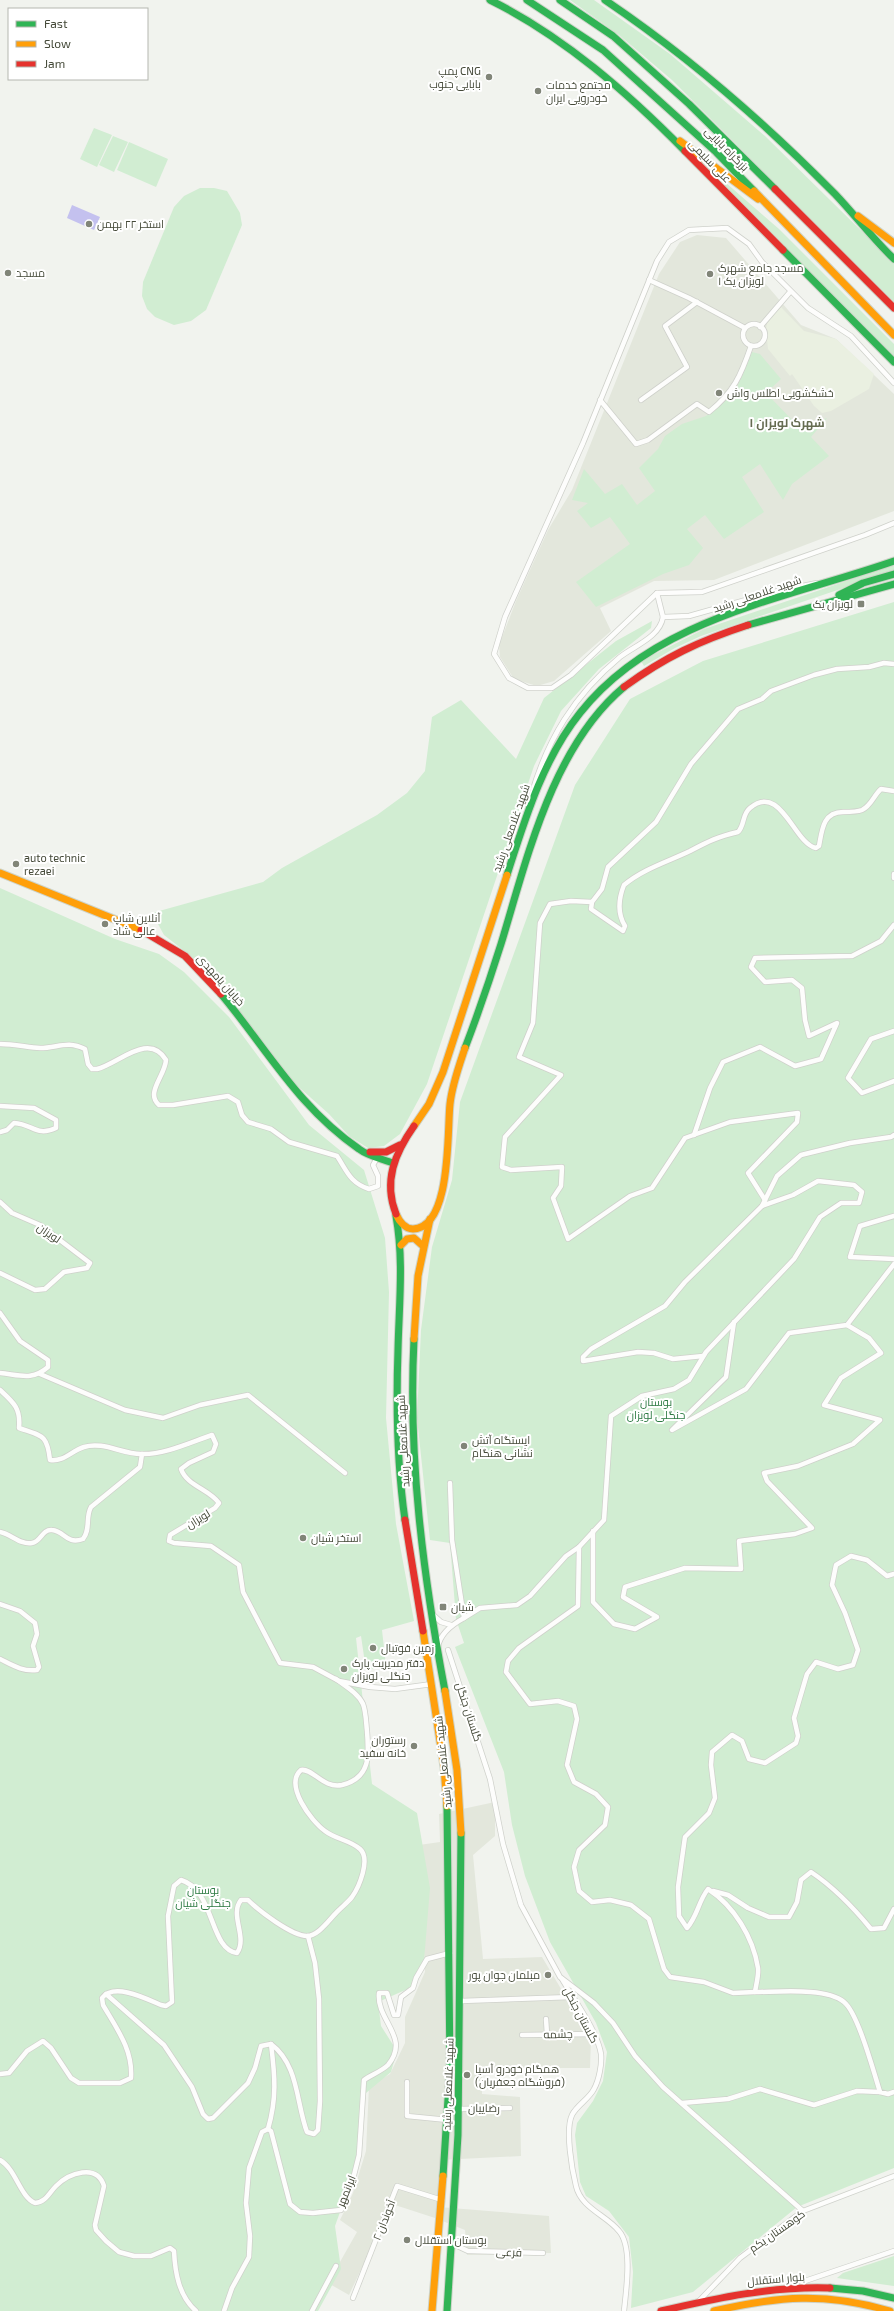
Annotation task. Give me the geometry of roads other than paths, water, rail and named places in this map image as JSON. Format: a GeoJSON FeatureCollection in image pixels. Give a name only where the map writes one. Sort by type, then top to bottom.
{"type":"FeatureCollection","features":[{"type":"Feature","properties":{"kind":"main road","name":"علی سلیمی"},"geometry":{"type":"LineString","coordinates":[[490,0],[508,9],[574,52],[664,129],[894,362]]}},
{"type":"Feature","properties":{"kind":"main road"},"geometry":{"type":"LineString","coordinates":[[494,0],[508,9]]}},
{"type":"Feature","properties":{"kind":"main road","name":"بزرگراه بابایی"},"geometry":{"type":"LineString","coordinates":[[527,0],[603,50],[639,81],[716,152],[894,335]]}},
{"type":"Feature","properties":{"kind":"main road","name":"بزرگراه بابایی"},"geometry":{"type":"LineString","coordinates":[[560,0],[613,36],[689,104],[894,308]]}},
{"type":"Feature","properties":{"kind":"main road"},"geometry":{"type":"LineString","coordinates":[[605,0],[669,46],[750,114],[894,252]]}},
{"type":"Feature","properties":{"kind":"main road"},"geometry":{"type":"LineString","coordinates":[[664,129],[766,205]]}},
{"type":"Feature","properties":{"kind":"main road"},"geometry":{"type":"LineString","coordinates":[[855,213],[894,242]]}},
{"type":"Feature","properties":{"kind":"main road"},"geometry":{"type":"LineString","coordinates":[[855,213],[872,237],[894,259]]}},
{"type":"Feature","properties":{"kind":"main road","name":"شهید غلامعلی رشید"},"geometry":{"type":"LineString","coordinates":[[432,2311],[448,2120],[450,1953],[447,1794],[432,1684],[404,1511],[398,1441],[397,1376],[401,1245],[390,1190],[393,1163],[400,1145],[426,1109],[444,1069],[527,809],[552,754],[569,728],[593,698],[620,670],[652,649],[688,631],[837,579],[894,561]]}},
{"type":"Feature","properties":{"kind":"main road"},"geometry":{"type":"LineString","coordinates":[[821,603],[863,583],[894,574]]}},
{"type":"Feature","properties":{"kind":"main road"},"geometry":{"type":"LineString","coordinates":[[396,1216],[409,1228],[417,1228],[425,1224],[432,1215],[440,1199],[445,1179],[446,1140],[451,1095],[461,1061],[487,989],[544,809],[557,777],[580,737],[596,716],[629,682],[672,654],[725,632],[821,603],[894,584]]}},
{"type":"Feature","properties":{"kind":"main road","name":"خیابان یامهدی"},"geometry":{"type":"LineString","coordinates":[[0,873],[137,928],[185,956],[209,979],[230,1004],[293,1090],[311,1109],[360,1150],[377,1158],[393,1163]]}},
{"type":"Feature","properties":{"kind":"main road"},"geometry":{"type":"LineString","coordinates":[[360,1150],[377,1154],[386,1152],[400,1145]]}},
{"type":"Feature","properties":{"kind":"main road","name":"شهید غلامعلی رشید"},"geometry":{"type":"LineString","coordinates":[[432,1215],[423,1246],[417,1285],[411,1376],[419,1509],[431,1613],[451,1724],[459,1794],[460,2001],[458,2109],[453,2244],[447,2311]]}},
{"type":"Feature","properties":{"kind":"main road"},"geometry":{"type":"LineString","coordinates":[[401,1245],[407,1239],[414,1238],[423,1246]]}},
{"type":"Feature","properties":{"kind":"main road","name":"بلوار استقلال"},"geometry":{"type":"LineString","coordinates":[[660,2311],[699,2301],[764,2289],[796,2286],[872,2292],[894,2298]]}},
{"type":"Feature","properties":{"kind":"main road"},"geometry":{"type":"LineString","coordinates":[[427,2311],[434,2295]]}},
{"type":"Feature","properties":{"kind":"main road","name":"بلوار استقلال"},"geometry":{"type":"LineString","coordinates":[[714,2311],[771,2299],[820,2299],[865,2303],[890,2311]]}},
{"type":"Feature","properties":{"kind":"street"},"geometry":{"type":"LineString","coordinates":[[894,383],[851,336],[808,308],[790,292],[762,262],[749,244],[727,228],[689,230],[669,242],[657,261],[600,400],[505,617],[494,654],[509,678],[528,688],[552,688],[571,675],[657,593],[702,592],[865,535],[894,523]]}},
{"type":"Feature","properties":{"kind":"street"},"geometry":{"type":"LineString","coordinates":[[649,280],[697,302],[745,328]]}},
{"type":"Feature","properties":{"kind":"street"},"geometry":{"type":"LineString","coordinates":[[760,327],[790,292]]}},
{"type":"Feature","properties":{"kind":"street"},"geometry":{"type":"LineString","coordinates":[[641,400],[687,367],[665,326],[697,302]]}},
{"type":"Feature","properties":{"kind":"street"},"geometry":{"type":"LineString","coordinates":[[751,325],[760,327],[764,333],[764,340],[758,345],[751,346],[743,339],[745,328],[751,325]]}},
{"type":"Feature","properties":{"kind":"street"},"geometry":{"type":"LineString","coordinates":[[600,400],[636,444],[648,440],[697,404],[708,412],[724,400],[739,379],[751,346]]}},
{"type":"Feature","properties":{"kind":"street"},"geometry":{"type":"LineString","coordinates":[[663,617],[689,616],[778,591],[837,579]]}},
{"type":"Feature","properties":{"kind":"street"},"geometry":{"type":"LineString","coordinates":[[527,809],[540,764],[555,734],[572,707],[584,692],[616,661],[659,628],[663,617],[657,593]]}},
{"type":"Feature","properties":{"kind":"street"},"geometry":{"type":"LineString","coordinates":[[894,664],[884,663],[869,667],[837,669],[814,674],[771,691],[762,699],[738,710],[691,764],[652,826],[608,867],[602,889],[592,902],[591,909],[623,931],[625,926],[620,917],[619,901],[624,885],[664,861],[689,851],[712,838],[738,832],[744,824],[746,813],[754,805],[765,803],[776,806],[790,821],[807,844],[816,848],[819,846],[822,827],[828,817],[840,812],[860,811],[867,807],[881,789],[894,791]]}},
{"type":"Feature","properties":{"kind":"street"},"geometry":{"type":"LineString","coordinates":[[592,902],[572,901],[550,904],[540,923],[532,1023],[519,1057],[561,1075],[505,1137],[502,1168],[511,1170],[562,1167],[561,1186],[553,1198],[568,1239],[630,1196],[652,1188],[685,1138],[730,1122],[798,1113],[797,1122],[748,1173],[765,1200]]}},
{"type":"Feature","properties":{"kind":"street"},"geometry":{"type":"LineString","coordinates":[[694,1135],[710,1088],[723,1062],[760,1047],[795,1066],[822,1059],[837,1023],[809,1036],[805,1020],[802,988],[792,980],[765,982],[751,967],[754,958],[852,956],[881,941],[894,925]]}},
{"type":"Feature","properties":{"kind":"street"},"geometry":{"type":"LineString","coordinates":[[894,1031],[871,1039],[848,1078],[862,1093],[894,1082]]}},
{"type":"Feature","properties":{"kind":"street"},"geometry":{"type":"LineString","coordinates":[[0,1044],[40,1048],[57,1044],[77,1045],[85,1050],[88,1064],[92,1069],[97,1069],[122,1059],[134,1051],[151,1047],[157,1050],[166,1060],[166,1069],[153,1092],[153,1098],[159,1105],[173,1106],[223,1096],[234,1098],[244,1119],[271,1128],[288,1142],[337,1156],[347,1175],[354,1183],[369,1189],[378,1186],[378,1176],[373,1167],[377,1158]]}},
{"type":"Feature","properties":{"kind":"street"},"geometry":{"type":"LineString","coordinates":[[0,1106],[34,1108],[56,1120],[56,1128],[47,1132],[37,1132],[26,1123],[14,1122],[7,1130],[0,1132]]}},
{"type":"Feature","properties":{"kind":"street"},"geometry":{"type":"LineString","coordinates":[[703,1356],[673,1359],[654,1353],[638,1352],[583,1361],[582,1357],[591,1349],[665,1306],[685,1282],[762,1206],[777,1176],[801,1155],[893,1136]]}},
{"type":"Feature","properties":{"kind":"street"},"geometry":{"type":"LineString","coordinates":[[438,1655],[439,1642],[451,1625],[480,1608],[517,1605],[530,1596],[566,1556],[579,1547],[604,1520],[611,1416],[642,1396],[674,1389],[689,1380],[703,1356],[794,1259],[820,1217],[841,1203],[859,1203],[862,1192],[854,1185],[818,1181],[793,1195],[762,1206]]}},
{"type":"Feature","properties":{"kind":"street","name":"لویزان"},"geometry":{"type":"LineString","coordinates":[[0,1202],[12,1213],[40,1225],[90,1263],[87,1268],[64,1272],[45,1290],[35,1290],[0,1273]]}},
{"type":"Feature","properties":{"kind":"street"},"geometry":{"type":"LineString","coordinates":[[894,1216],[860,1226],[850,1257],[894,1259]]}},
{"type":"Feature","properties":{"kind":"street"},"geometry":{"type":"LineString","coordinates":[[847,1325],[894,1264]]}},
{"type":"Feature","properties":{"kind":"street"},"geometry":{"type":"LineString","coordinates":[[0,1314],[20,1341],[48,1360],[48,1366],[40,1374],[30,1377],[0,1373]]}},
{"type":"Feature","properties":{"kind":"street"},"geometry":{"type":"LineString","coordinates":[[593,1531],[592,1602],[614,1624],[635,1629],[658,1617],[623,1597],[625,1587],[685,1568],[741,1569],[740,1541],[795,1534],[812,1528],[767,1481],[764,1473],[798,1466],[853,1444],[880,1420],[824,1405],[841,1378],[881,1353],[869,1338],[847,1325],[789,1334],[746,1389],[672,1430],[726,1378],[734,1322]]}},
{"type":"Feature","properties":{"kind":"street"},"geometry":{"type":"LineString","coordinates":[[40,1374],[125,1410],[162,1418],[200,1405],[248,1395],[345,1474]]}},
{"type":"Feature","properties":{"kind":"street","name":"لویزان"},"geometry":{"type":"LineString","coordinates":[[0,1390],[13,1402],[20,1416],[19,1428],[39,1433],[48,1443],[50,1460],[58,1461],[84,1447],[105,1446],[118,1452],[142,1454],[165,1450],[212,1435],[216,1444],[213,1452],[189,1463],[181,1469],[184,1477],[214,1496],[219,1503],[215,1508],[170,1535],[169,1541],[174,1543],[210,1546],[239,1565],[243,1592],[280,1663],[313,1668],[336,1679],[370,1687],[395,1689],[432,1684]]}},
{"type":"Feature","properties":{"kind":"street"},"geometry":{"type":"LineString","coordinates":[[0,1532],[17,1540],[31,1543],[36,1542],[50,1530],[54,1530],[76,1542],[83,1539],[88,1526],[87,1514],[91,1507],[140,1467],[142,1454]]}},
{"type":"Feature","properties":{"kind":"street"},"geometry":{"type":"LineString","coordinates":[[450,1483],[452,1540],[464,1618]]}},
{"type":"Feature","properties":{"kind":"street"},"geometry":{"type":"LineString","coordinates":[[579,1547],[578,1606],[519,1648],[508,1660],[506,1672],[530,1704],[558,1701],[574,1706],[578,1719],[567,1766],[574,1782],[596,1794],[608,1808],[605,1825],[579,1850],[574,1867],[580,1892],[592,1902],[610,1900],[631,1905],[649,1919],[664,1969],[670,1977],[704,1982],[733,1993],[817,1991],[844,2002],[858,2026],[880,2092]]}},
{"type":"Feature","properties":{"kind":"street"},"geometry":{"type":"LineString","coordinates":[[708,1889],[703,1896],[696,1918],[687,1928],[679,1916],[678,1887],[685,1837],[709,1813],[715,1798],[711,1765],[712,1752],[732,1735],[742,1741],[749,1759],[765,1763],[796,1743],[798,1736],[794,1718],[807,1674],[816,1662],[838,1669],[853,1665],[858,1650],[845,1613],[832,1585],[836,1564],[851,1556],[867,1560],[887,1576],[894,1574]]}},
{"type":"Feature","properties":{"kind":"street"},"geometry":{"type":"LineString","coordinates":[[0,1604],[13,1607],[35,1623],[37,1634],[33,1646],[38,1667],[37,1670],[32,1671],[22,1669],[0,1659]]}},
{"type":"Feature","properties":{"kind":"street"},"geometry":{"type":"LineString","coordinates":[[431,1613],[441,1622],[451,1625]]}},
{"type":"Feature","properties":{"kind":"street","name":"گلستان جنگل"},"geometry":{"type":"LineString","coordinates":[[448,1650],[490,1779],[503,1844],[521,1904],[560,1977],[594,2034],[600,2054],[599,2071],[594,2089],[572,2115],[569,2132],[578,2195],[584,2202],[620,2232],[624,2242],[628,2270],[624,2311]]}},
{"type":"Feature","properties":{"kind":"street"},"geometry":{"type":"LineString","coordinates":[[0,2074],[9,2073],[27,2051],[43,2042],[51,2048],[71,2078],[79,2083],[120,2083],[131,2078],[132,2067],[128,2051],[103,2005],[102,1998],[106,1994],[130,1993],[161,2005],[170,2005],[172,2002],[168,1916],[174,1886],[182,1880],[192,1885],[204,1899],[218,1934],[231,1952],[237,1953],[242,1946],[238,1909],[239,1902],[245,1899],[298,1935],[308,1936],[320,1932],[328,1919],[352,1897],[357,1888],[364,1861],[363,1854],[359,1848],[324,1831],[297,1794],[296,1780],[301,1770],[307,1770],[326,1784],[342,1785],[362,1774],[369,1758],[363,1705],[358,1697],[336,1679]]}},
{"type":"Feature","properties":{"kind":"street"},"geometry":{"type":"LineString","coordinates":[[708,1889],[728,1895],[748,1908],[769,1917],[789,1917],[797,1902],[801,1880],[811,1872],[827,1883],[844,1898],[871,1930],[884,1928],[894,1909]]}},
{"type":"Feature","properties":{"kind":"street"},"geometry":{"type":"LineString","coordinates":[[708,1889],[716,1894],[735,1915],[750,1938],[758,1969],[755,1992]]}},
{"type":"Feature","properties":{"kind":"street"},"geometry":{"type":"LineString","coordinates":[[271,2044],[285,2060],[297,2090],[307,2132],[314,2134],[318,2130],[320,2101],[319,1999],[312,1946],[308,1936]]}},
{"type":"Feature","properties":{"kind":"street","name":"ایرانمهر"},"geometry":{"type":"LineString","coordinates":[[268,2129],[271,2132],[290,2204],[300,2212],[306,2213],[341,2210],[352,2183],[359,2155],[364,2080],[387,2066],[396,2054],[395,2034],[381,2010],[379,1993],[387,1993],[394,2016],[398,2014],[401,1997],[413,1988],[416,1978],[427,1959],[450,1953]]}},
{"type":"Feature","properties":{"kind":"street","name":"گلستان جنگل"},"geometry":{"type":"LineString","coordinates":[[560,1977],[594,2003],[613,2023],[649,2074],[803,2211]]}},
{"type":"Feature","properties":{"kind":"street"},"geometry":{"type":"LineString","coordinates":[[106,1994],[164,2045],[183,2072],[203,2114],[208,2119],[213,2118],[244,2087],[255,2068],[261,2046],[271,2044]]}},
{"type":"Feature","properties":{"kind":"street"},"geometry":{"type":"LineString","coordinates":[[460,2001],[572,1997]]}},
{"type":"Feature","properties":{"kind":"street"},"geometry":{"type":"LineString","coordinates":[[546,2019],[547,2034]]}},
{"type":"Feature","properties":{"kind":"street","name":"چشمه"},"geometry":{"type":"LineString","coordinates":[[522,2035],[594,2034]]}},
{"type":"Feature","properties":{"kind":"street"},"geometry":{"type":"LineString","coordinates":[[224,2311],[232,2288],[248,2257],[250,2236],[246,2203],[249,2168],[258,2137],[264,2130],[268,2129],[276,2092],[271,2044]]}},
{"type":"Feature","properties":{"kind":"street"},"geometry":{"type":"LineString","coordinates":[[407,2082],[407,2116],[448,2120]]}},
{"type":"Feature","properties":{"kind":"street"},"geometry":{"type":"LineString","coordinates":[[682,2103],[728,2099],[760,2089],[814,2104],[857,2091],[880,2092],[888,2094],[894,2092]]}},
{"type":"Feature","properties":{"kind":"street","name":"رضاییان"},"geometry":{"type":"LineString","coordinates":[[458,2109],[510,2108]]}},
{"type":"Feature","properties":{"kind":"street"},"geometry":{"type":"LineString","coordinates":[[0,2160],[6,2164],[27,2196],[35,2203],[40,2203],[47,2198],[56,2185],[72,2175],[82,2172],[97,2174],[104,2186],[96,2217],[96,2230],[106,2241],[126,2255],[143,2257],[170,2248],[174,2252],[175,2274],[177,2280],[188,2303],[196,2311]]}},
{"type":"Feature","properties":{"kind":"street","name":"کوهستان یکم"},"geometry":{"type":"LineString","coordinates":[[699,2301],[740,2258],[803,2211],[894,2176]]}},
{"type":"Feature","properties":{"kind":"street","name":"آخوندان ۲"},"geometry":{"type":"LineString","coordinates":[[353,2298],[397,2186],[442,2200]]}},
{"type":"Feature","properties":{"kind":"street","name":"فرعی"},"geometry":{"type":"LineString","coordinates":[[453,2244],[468,2251],[543,2253]]}},
{"type":"Feature","properties":{"kind":"street"},"geometry":{"type":"LineString","coordinates":[[802,2282],[894,2251]]}},
{"type":"Feature","properties":{"kind":"street"},"geometry":{"type":"LineString","coordinates":[[312,2311],[336,2266]]}},
{"type":"Feature","properties":{"kind":"water","name":"استخر ۲۲ بهمن"},"geometry":{"type":"Polygon","coordinates":[[[72,205],[100,217],[94,230],[67,218],[72,205]]]}},
{"type":"Feature","properties":{"kind":"place","name":"پمپ CNG بابایی جنوب"},"geometry":{"type":"Point","coordinates":[489,77]}},
{"type":"Feature","properties":{"kind":"place","name":"مجتمع خدمات خودرویی ایران"},"geometry":{"type":"Point","coordinates":[538,91]}},
{"type":"Feature","properties":{"kind":"place","name":"استخر ۲۲ بهمن"},"geometry":{"type":"Point","coordinates":[89,224]}},
{"type":"Feature","properties":{"kind":"place","name":"مسجد"},"geometry":{"type":"Point","coordinates":[8,273]}},
{"type":"Feature","properties":{"kind":"place","name":"مسجد جامع شهرک لویزان یک ۱"},"geometry":{"type":"Point","coordinates":[710,274]}},
{"type":"Feature","properties":{"kind":"place","name":"خشکشویی اطلس واش"},"geometry":{"type":"Point","coordinates":[719,393]}},
{"type":"Feature","properties":{"kind":"place","name":"لویزان یک"},"geometry":{"type":"Point","coordinates":[861,604]}},
{"type":"Feature","properties":{"kind":"place","name":"auto technic rezaei"},"geometry":{"type":"Point","coordinates":[16,864]}},
{"type":"Feature","properties":{"kind":"place","name":"آنلاین شاپ عالی شاد"},"geometry":{"type":"Point","coordinates":[105,924]}},
{"type":"Feature","properties":{"kind":"place","name":"ایستگاه آتش نشانی هنگام"},"geometry":{"type":"Point","coordinates":[464,1446]}},
{"type":"Feature","properties":{"kind":"place","name":"استخر شیان"},"geometry":{"type":"Point","coordinates":[303,1538]}},
{"type":"Feature","properties":{"kind":"place","name":"شیان"},"geometry":{"type":"Point","coordinates":[443,1607]}},
{"type":"Feature","properties":{"kind":"place","name":"زمین فوتبال"},"geometry":{"type":"Point","coordinates":[373,1648]}},
{"type":"Feature","properties":{"kind":"place","name":"دفتر مدیریت پارک جنگلی لویزان"},"geometry":{"type":"Point","coordinates":[344,1669]}},
{"type":"Feature","properties":{"kind":"place","name":"رستوران خانه سفید"},"geometry":{"type":"Point","coordinates":[414,1746]}},
{"type":"Feature","properties":{"kind":"place","name":"مبلمان جوان پور"},"geometry":{"type":"Point","coordinates":[548,1975]}},
{"type":"Feature","properties":{"kind":"place","name":"همگام خودرو آسیا (فروشگاه جعفریان)"},"geometry":{"type":"Point","coordinates":[467,2075]}},
{"type":"Feature","properties":{"kind":"place","name":"بوستان استقلال"},"geometry":{"type":"Point","coordinates":[407,2240]}},
{"type":"Feature","properties":{"kind":"district","name":"شهرک لویزان ۱"},"geometry":{"type":"Point","coordinates":[787,423]}},
{"type":"Feature","properties":{"kind":"park label","name":"بوستان جنگلی لویزان"},"geometry":{"type":"Point","coordinates":[656,1408]}},
{"type":"Feature","properties":{"kind":"park label","name":"بوستان جنگلی شیان"},"geometry":{"type":"Point","coordinates":[203,1896]}}]}
